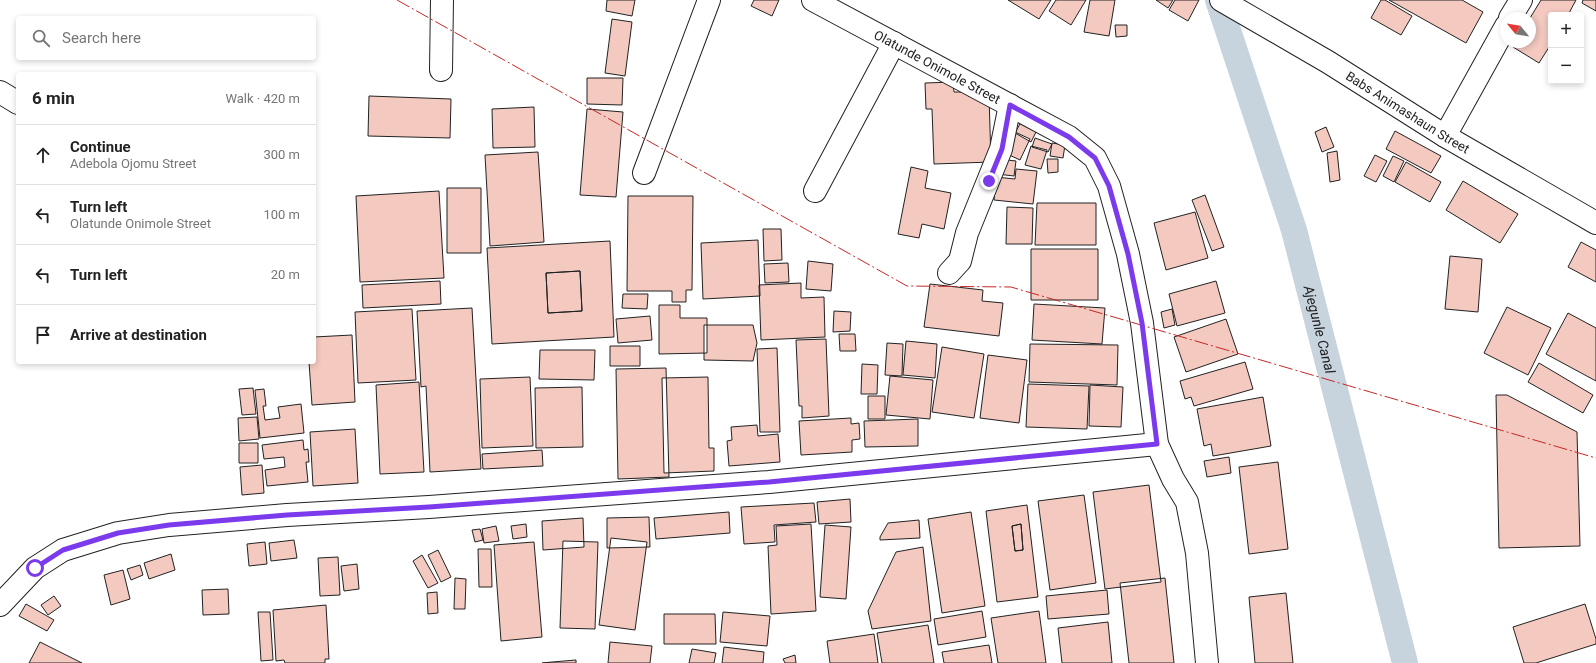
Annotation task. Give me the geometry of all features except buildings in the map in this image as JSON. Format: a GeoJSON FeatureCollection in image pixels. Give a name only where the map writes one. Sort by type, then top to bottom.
{"type":"FeatureCollection","features":[{"type":"Feature","properties":{"kind":"street"},"geometry":{"type":"LineString","coordinates":[[441,70],[442,0]]}},
{"type":"Feature","properties":{"kind":"street"},"geometry":{"type":"LineString","coordinates":[[644,173],[709,0]]}},
{"type":"Feature","properties":{"kind":"street","name":"Olatunde Onimole Street"},"geometry":{"type":"LineString","coordinates":[[813,0],[1069,137],[1095,158],[1109,186],[1128,254],[1142,323],[1157,444],[1173,479],[1187,502],[1198,553],[1207,663]]}},
{"type":"Feature","properties":{"kind":"street","name":"Babs Animashaun Street"},"geometry":{"type":"LineString","coordinates":[[1221,0],[1328,62],[1445,136],[1596,223]]}},
{"type":"Feature","properties":{"kind":"street"},"geometry":{"type":"LineString","coordinates":[[1514,12],[1521,0]]}},
{"type":"Feature","properties":{"kind":"street"},"geometry":{"type":"LineString","coordinates":[[1445,136],[1500,37]]}},
{"type":"Feature","properties":{"kind":"street"},"geometry":{"type":"LineString","coordinates":[[815,192],[894,43]]}},
{"type":"Feature","properties":{"kind":"street"},"geometry":{"type":"LineString","coordinates":[[0,92],[16,102]]}},
{"type":"Feature","properties":{"kind":"street"},"geometry":{"type":"LineString","coordinates":[[949,273],[960,261],[967,233],[1002,149],[1010,105]]}},
{"type":"Feature","properties":{"kind":"street"},"geometry":{"type":"LineString","coordinates":[[0,605],[35,568],[63,550],[118,533],[169,525],[287,515],[429,507],[769,482],[1157,444]]}},
{"type":"Feature","properties":{"kind":"waterway","name":"Ajegunle Canal"},"geometry":{"type":"LineString","coordinates":[[1218,0],[1294,230],[1405,663]]}},
{"type":"Feature","properties":{"kind":"power"},"geometry":{"type":"LineString","coordinates":[[397,0],[907,286],[1011,287],[1596,458]]}},
{"type":"Feature","properties":{"kind":"route"},"geometry":{"type":"LineString","coordinates":[[35,568],[63,550],[118,533],[169,525],[287,515],[429,507],[769,482],[1157,444],[1142,323],[1128,254],[1109,186],[1095,158],[1069,137],[1010,105],[1002,149],[989,181]]}}]}
